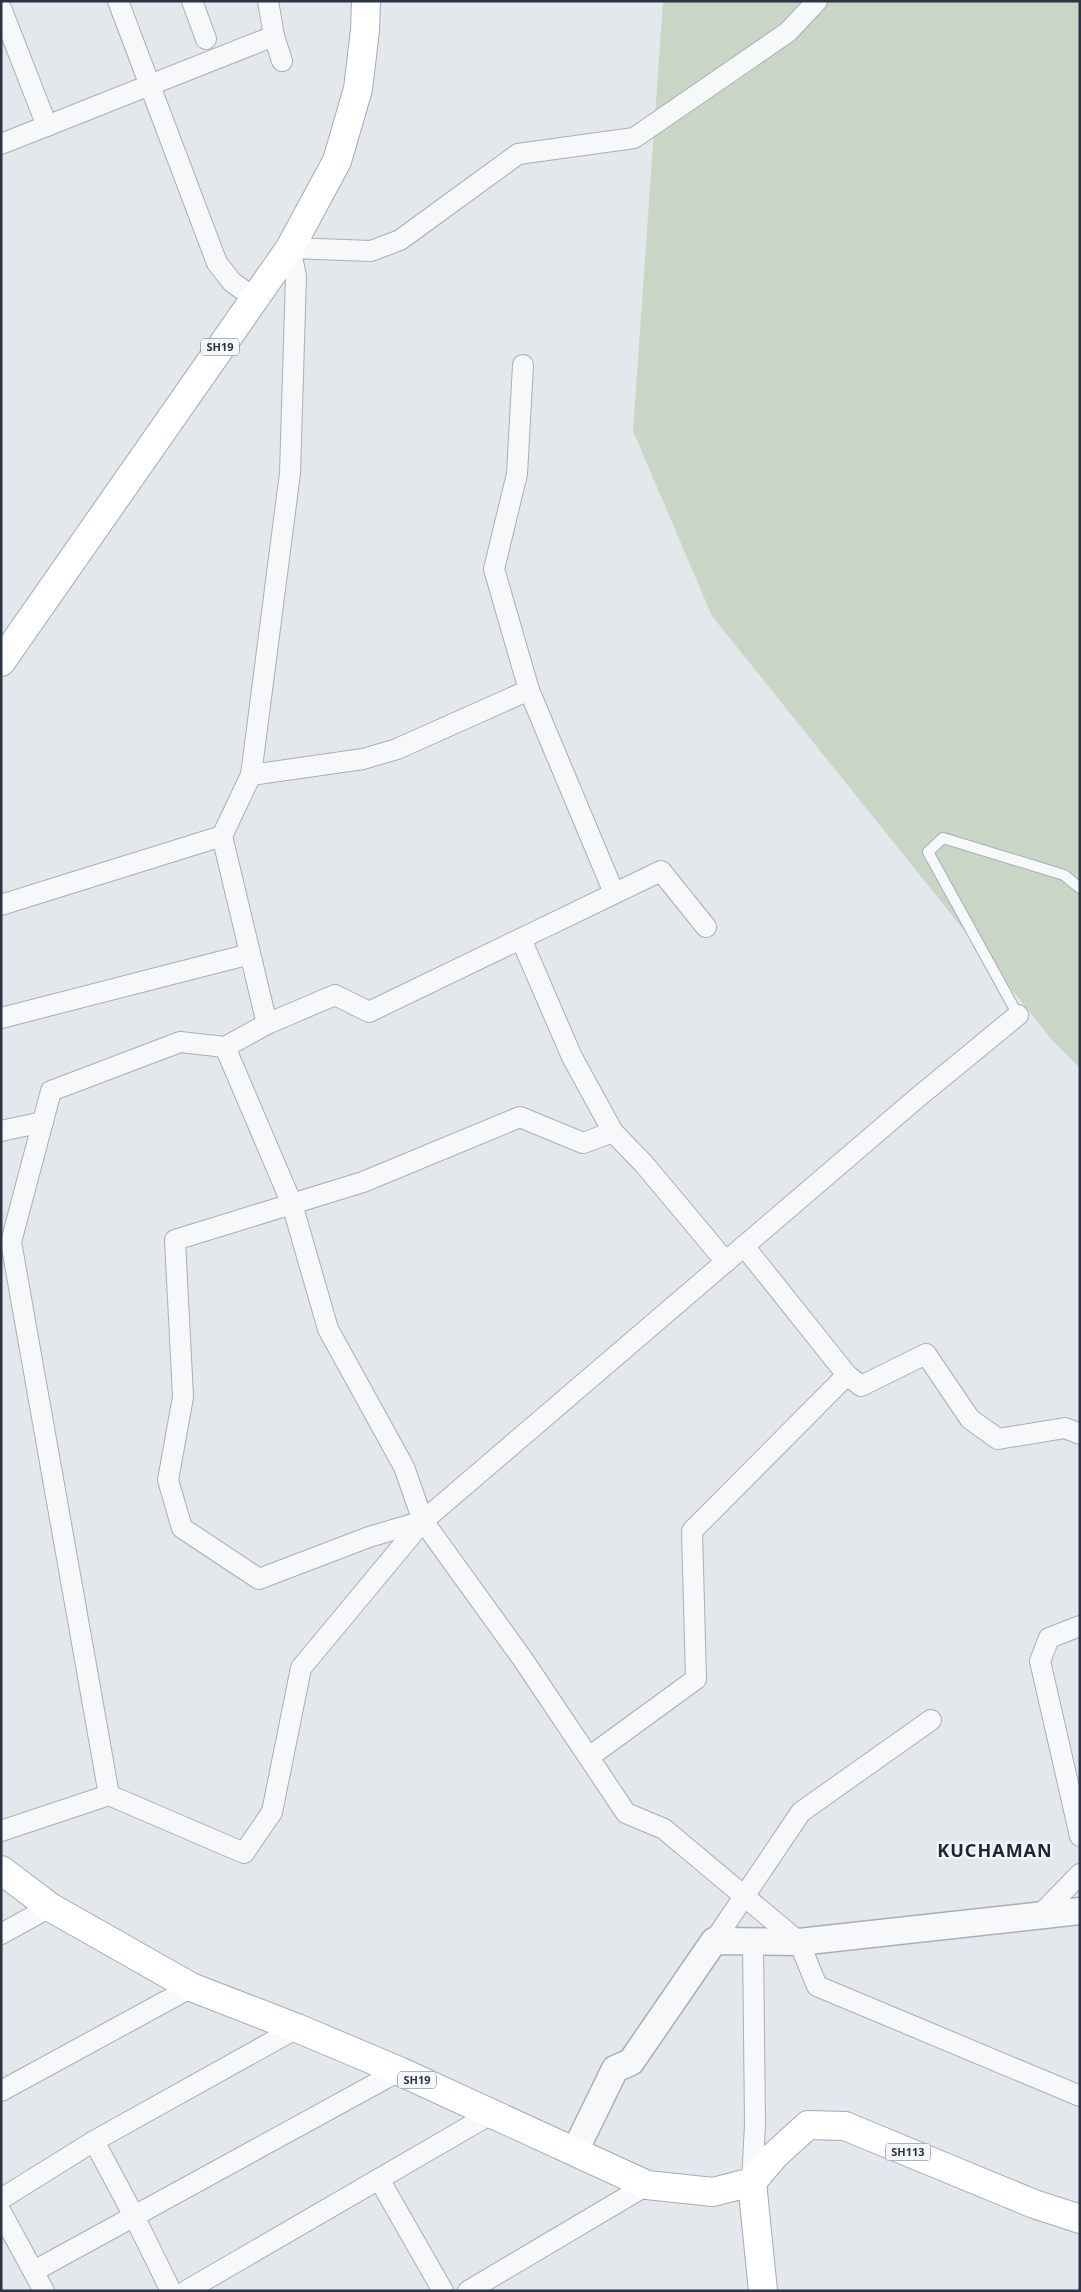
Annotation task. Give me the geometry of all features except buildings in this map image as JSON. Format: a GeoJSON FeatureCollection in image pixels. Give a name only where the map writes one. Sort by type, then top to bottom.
{"type":"FeatureCollection","features":[{"type":"Feature","properties":{"kind":"main road","name":"SH19"},"geometry":{"type":"LineString","coordinates":[[1,662],[290,248],[337,161],[358,89],[365,30],[366,1]]}},
{"type":"Feature","properties":{"kind":"main road","name":"SH19"},"geometry":{"type":"LineString","coordinates":[[1,1870],[50,1907],[192,1987],[399,2071],[647,2184],[713,2192],[752,2182]]}},
{"type":"Feature","properties":{"kind":"main road","name":"SH113"},"geometry":{"type":"LineString","coordinates":[[752,2182],[775,2155],[808,2125],[845,2126],[1034,2204],[1080,2219]]}},
{"type":"Feature","properties":{"kind":"main road"},"geometry":{"type":"LineString","coordinates":[[752,2182],[763,2291]]}},
{"type":"Feature","properties":{"kind":"street"},"geometry":{"type":"LineString","coordinates":[[118,1],[217,263],[232,282],[254,298]]}},
{"type":"Feature","properties":{"kind":"street"},"geometry":{"type":"LineString","coordinates":[[192,1],[206,39]]}},
{"type":"Feature","properties":{"kind":"street"},"geometry":{"type":"LineString","coordinates":[[268,1],[274,36],[282,61]]}},
{"type":"Feature","properties":{"kind":"street"},"geometry":{"type":"LineString","coordinates":[[266,1024],[222,836],[251,775],[290,473],[296,276],[290,248],[370,251],[400,240],[518,154],[634,138],[788,32],[817,1]]}},
{"type":"Feature","properties":{"kind":"street"},"geometry":{"type":"LineString","coordinates":[[1,8],[47,126]]}},
{"type":"Feature","properties":{"kind":"street"},"geometry":{"type":"LineString","coordinates":[[1,144],[274,36]]}},
{"type":"Feature","properties":{"kind":"street"},"geometry":{"type":"LineString","coordinates":[[523,365],[518,474],[494,569],[529,690],[614,893]]}},
{"type":"Feature","properties":{"kind":"street"},"geometry":{"type":"LineString","coordinates":[[251,775],[363,759],[397,749],[529,690]]}},
{"type":"Feature","properties":{"kind":"street"},"geometry":{"type":"LineString","coordinates":[[1,905],[222,836]]}},
{"type":"Feature","properties":{"kind":"street"},"geometry":{"type":"LineString","coordinates":[[109,1795],[9,1270],[11,1242],[51,1092],[180,1042],[225,1047],[266,1024],[335,995],[369,1012],[660,871],[706,928]]}},
{"type":"Feature","properties":{"kind":"street"},"geometry":{"type":"LineString","coordinates":[[521,938],[572,1057],[613,1132],[644,1164],[726,1262]]}},
{"type":"Feature","properties":{"kind":"street"},"geometry":{"type":"LineString","coordinates":[[1,1018],[250,954]]}},
{"type":"Feature","properties":{"kind":"street"},"geometry":{"type":"LineString","coordinates":[[1,1831],[109,1795],[244,1853],[272,1812],[301,1668],[422,1521],[1018,1015]]}},
{"type":"Feature","properties":{"kind":"street"},"geometry":{"type":"LineString","coordinates":[[225,1047],[292,1204],[328,1329],[404,1467],[422,1521],[522,1658],[626,1813],[664,1829],[800,1942],[817,1986],[1080,2096]]}},
{"type":"Feature","properties":{"kind":"street"},"geometry":{"type":"LineString","coordinates":[[422,1521],[369,1537],[259,1579],[182,1528],[168,1480],[183,1396],[175,1240],[363,1182],[520,1117],[583,1143],[613,1132]]}},
{"type":"Feature","properties":{"kind":"street"},"geometry":{"type":"LineString","coordinates":[[1,1131],[43,1122]]}},
{"type":"Feature","properties":{"kind":"street"},"geometry":{"type":"LineString","coordinates":[[744,1246],[847,1375],[861,1386],[926,1354],[970,1418],[998,1439],[1065,1428],[1080,1434]]}},
{"type":"Feature","properties":{"kind":"street"},"geometry":{"type":"LineString","coordinates":[[589,1758],[696,1680],[692,1531],[847,1375]]}},
{"type":"Feature","properties":{"kind":"street"},"geometry":{"type":"LineString","coordinates":[[1080,1626],[1048,1638],[1040,1661],[1080,1836]]}},
{"type":"Feature","properties":{"kind":"street"},"geometry":{"type":"LineString","coordinates":[[575,2152],[614,2068],[631,2062],[801,1812],[931,1720]]}},
{"type":"Feature","properties":{"kind":"street"},"geometry":{"type":"LineString","coordinates":[[1040,1915],[1080,1874]]}},
{"type":"Feature","properties":{"kind":"street"},"geometry":{"type":"LineString","coordinates":[[1,1934],[50,1907]]}},
{"type":"Feature","properties":{"kind":"street"},"geometry":{"type":"LineString","coordinates":[[714,1941],[800,1942],[1080,1911]]}},
{"type":"Feature","properties":{"kind":"street"},"geometry":{"type":"LineString","coordinates":[[752,2182],[756,2124],[753,1941]]}},
{"type":"Feature","properties":{"kind":"street"},"geometry":{"type":"LineString","coordinates":[[1,2091],[192,1987]]}},
{"type":"Feature","properties":{"kind":"street"},"geometry":{"type":"LineString","coordinates":[[1,2199],[94,2141],[297,2028]]}},
{"type":"Feature","properties":{"kind":"street"},"geometry":{"type":"LineString","coordinates":[[34,2271],[399,2071]]}},
{"type":"Feature","properties":{"kind":"street"},"geometry":{"type":"LineString","coordinates":[[186,2291],[492,2114]]}},
{"type":"Feature","properties":{"kind":"street"},"geometry":{"type":"LineString","coordinates":[[94,2141],[171,2291]]}},
{"type":"Feature","properties":{"kind":"street"},"geometry":{"type":"LineString","coordinates":[[379,2179],[443,2291]]}},
{"type":"Feature","properties":{"kind":"street"},"geometry":{"type":"LineString","coordinates":[[468,2291],[647,2184]]}},
{"type":"Feature","properties":{"kind":"street"},"geometry":{"type":"LineString","coordinates":[[1,2212],[44,2291]]}},
{"type":"Feature","properties":{"kind":"lane"},"geometry":{"type":"LineString","coordinates":[[1018,1015],[928,852],[943,838],[1064,875],[1080,888]]}},
{"type":"Feature","properties":{"kind":"green space"},"geometry":{"type":"Polygon","coordinates":[[[663,1],[1080,1],[1080,1068],[1052,1040],[712,616],[633,431],[663,1]]]}},
{"type":"Feature","properties":{"kind":"district","name":"KUCHAMAN"},"geometry":{"type":"Point","coordinates":[995,1851]}}]}
